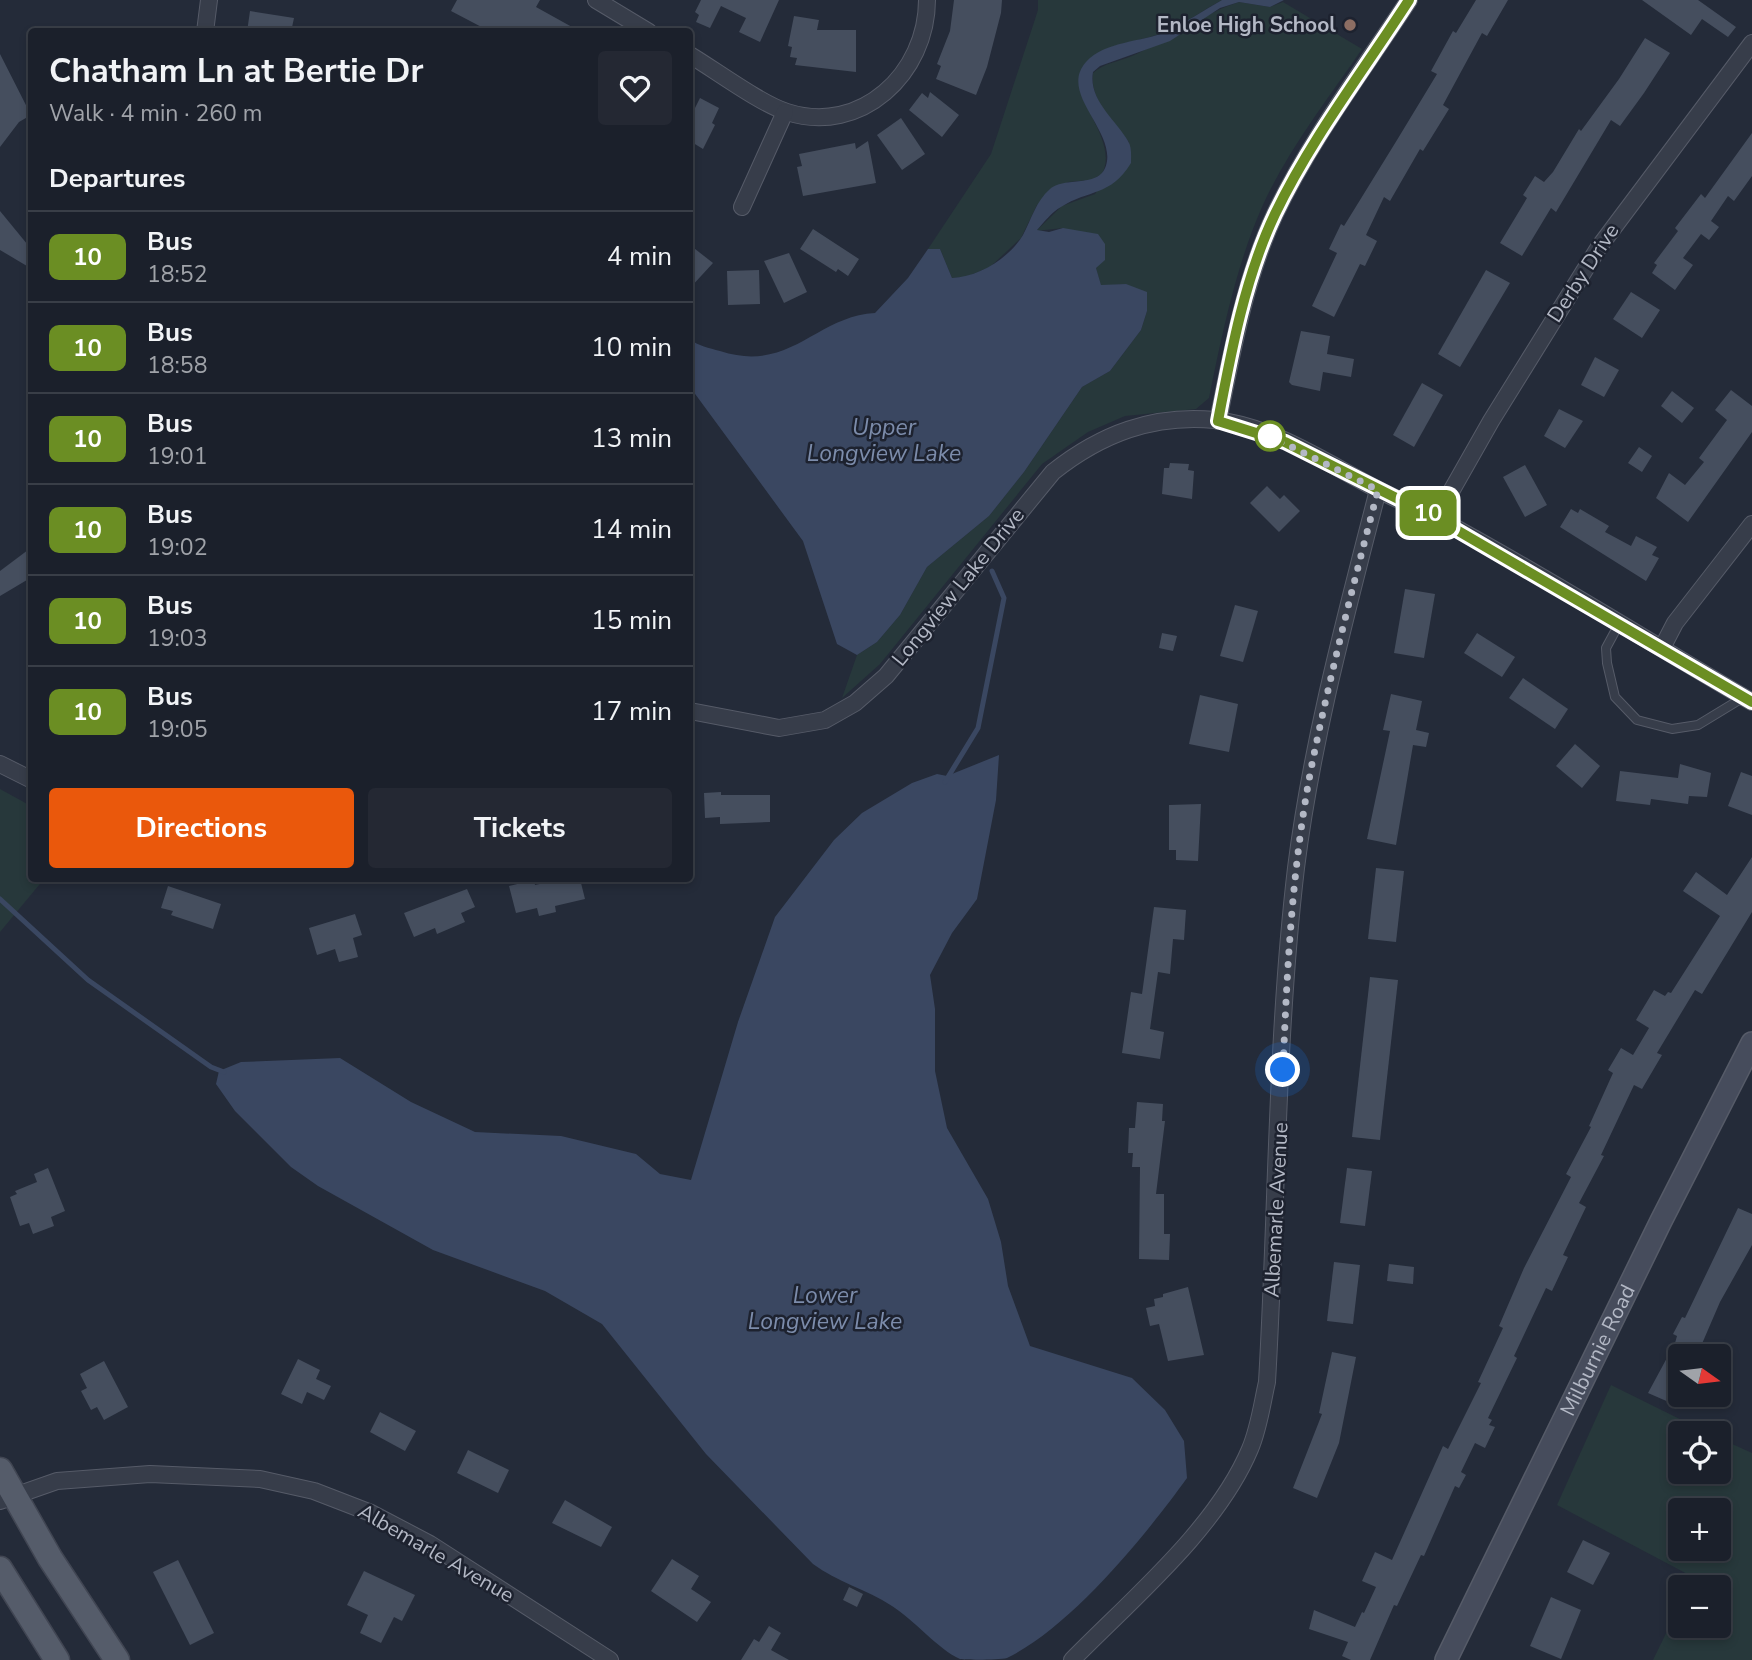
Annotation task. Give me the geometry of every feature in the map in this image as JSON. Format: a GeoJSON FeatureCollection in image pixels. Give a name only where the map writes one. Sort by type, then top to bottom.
{"type":"FeatureCollection","features":[{"type":"Feature","properties":{"kind":"main road"},"geometry":{"type":"LineString","coordinates":[[0,1470],[7,1498],[117,1660]]}},
{"type":"Feature","properties":{"kind":"main road"},"geometry":{"type":"LineString","coordinates":[[0,1569],[57,1660]]}},
{"type":"Feature","properties":{"kind":"street"},"geometry":{"type":"LineString","coordinates":[[206,28],[209,0]]}},
{"type":"Feature","properties":{"kind":"street"},"geometry":{"type":"LineString","coordinates":[[596,0],[642,28]]}},
{"type":"Feature","properties":{"kind":"street"},"geometry":{"type":"LineString","coordinates":[[693,57],[785,112],[830,117],[866,107],[897,82],[912,59],[921,36],[927,0]]}},
{"type":"Feature","properties":{"kind":"street"},"geometry":{"type":"LineString","coordinates":[[1218,421],[1250,285],[1274,217],[1309,152],[1409,0]]}},
{"type":"Feature","properties":{"kind":"street","name":"Derby Drive"},"geometry":{"type":"LineString","coordinates":[[1436,518],[1491,421],[1599,247],[1752,43]]}},
{"type":"Feature","properties":{"kind":"street"},"geometry":{"type":"LineString","coordinates":[[742,207],[785,112]]}},
{"type":"Feature","properties":{"kind":"street","name":"Longview Lake Drive"},"geometry":{"type":"LineString","coordinates":[[693,712],[779,728],[811,724],[842,712],[886,676],[1040,486],[1076,454],[1104,438],[1138,426],[1189,419],[1218,421],[1285,442],[1436,518],[1748,700]]}},
{"type":"Feature","properties":{"kind":"street","name":"Albemarle Avenue"},"geometry":{"type":"LineString","coordinates":[[1072,1660],[1206,1522],[1240,1470],[1259,1419],[1267,1382],[1287,979],[1296,867],[1311,770],[1349,600],[1378,490]]}},
{"type":"Feature","properties":{"kind":"street"},"geometry":{"type":"LineString","coordinates":[[1662,648],[1675,623],[1752,524]]}},
{"type":"Feature","properties":{"kind":"street"},"geometry":{"type":"LineString","coordinates":[[0,764],[28,778]]}},
{"type":"Feature","properties":{"kind":"street","name":"Milburnie Road"},"geometry":{"type":"LineString","coordinates":[[1446,1660],[1750,1051]]}},
{"type":"Feature","properties":{"kind":"street","name":"Albemarle Avenue"},"geometry":{"type":"LineString","coordinates":[[7,1498],[57,1480],[174,1473],[260,1479],[314,1491],[371,1513],[430,1544],[610,1660]]}},
{"type":"Feature","properties":{"kind":"lane"},"geometry":{"type":"LineString","coordinates":[[1619,624],[1606,648],[1607,663],[1615,697],[1637,720],[1671,729],[1698,724],[1748,700]]}},
{"type":"Feature","properties":{"kind":"shaded area"},"geometry":{"type":"Polygon","coordinates":[[[1038,0],[1222,0],[1172,29],[1106,49],[1089,60],[1081,72],[1079,85],[1104,144],[1106,159],[1102,174],[1091,180],[1068,182],[1037,205],[1021,238],[990,267],[966,277],[952,278],[940,249],[928,249],[991,154],[1038,10],[1038,0]]]}},
{"type":"Feature","properties":{"kind":"shaded area"},"geometry":{"type":"Polygon","coordinates":[[[1239,2],[1270,7],[1283,2],[1362,49],[1296,146],[1262,207],[1237,276],[1209,398],[1196,409],[1125,416],[1088,432],[1042,464],[880,664],[842,698],[857,655],[877,642],[900,615],[927,567],[989,516],[1024,472],[1082,387],[1110,371],[1141,330],[1147,311],[1126,284],[1101,286],[1096,268],[1063,228],[1036,231],[1062,206],[1095,194],[1129,142],[1098,101],[1093,73],[1239,2]]]}},
{"type":"Feature","properties":{"kind":"shaded area"},"geometry":{"type":"Polygon","coordinates":[[[0,789],[28,804],[28,882],[42,882],[0,932],[0,789]]]}},
{"type":"Feature","properties":{"kind":"shaded area"},"geometry":{"type":"Polygon","coordinates":[[[1611,1385],[1684,1421],[1668,1421],[1668,1484],[1731,1484],[1731,1443],[1752,1453],[1752,1660],[1653,1660],[1668,1629],[1668,1638],[1731,1638],[1731,1575],[1689,1575],[1557,1505],[1611,1385]]]}},
{"type":"Feature","properties":{"kind":"water","name":"Upper Longview Lake"},"geometry":{"type":"Polygon","coordinates":[[[1222,0],[1284,0],[1270,7],[1239,2],[1220,8],[1170,41],[1100,66],[1093,72],[1099,101],[1129,143],[1131,163],[1115,182],[1061,207],[1037,230],[1049,232],[1063,228],[1098,234],[1105,244],[1105,260],[1096,268],[1101,285],[1126,284],[1147,292],[1147,311],[1141,330],[1110,371],[1082,387],[1024,472],[989,516],[927,567],[900,615],[877,642],[857,655],[837,644],[803,541],[693,391],[693,341],[744,356],[765,355],[784,350],[854,316],[875,313],[908,278],[928,249],[940,249],[952,278],[973,274],[992,265],[1017,243],[1037,205],[1050,189],[1057,185],[1092,179],[1104,170],[1107,161],[1106,149],[1082,98],[1079,85],[1079,74],[1086,62],[1113,46],[1166,32],[1222,0]]]}},
{"type":"Feature","properties":{"kind":"water","name":"Lower Longview Lake"},"geometry":{"type":"Polygon","coordinates":[[[999,755],[996,800],[977,899],[952,933],[930,975],[935,1009],[935,1071],[947,1128],[988,1199],[1001,1242],[1008,1286],[1030,1346],[1132,1378],[1165,1410],[1184,1441],[1187,1478],[1151,1526],[1106,1578],[1056,1625],[1007,1658],[970,1660],[952,1655],[892,1606],[813,1564],[706,1454],[602,1324],[545,1291],[433,1250],[318,1186],[291,1167],[235,1111],[216,1084],[219,1071],[241,1062],[340,1058],[411,1102],[475,1132],[561,1136],[636,1154],[660,1174],[691,1180],[738,1022],[775,917],[834,840],[862,813],[912,783],[937,774],[947,776],[999,755]]]}},
{"type":"Feature","properties":{"kind":"building"},"geometry":{"type":"Polygon","coordinates":[[[457,0],[540,0],[536,7],[574,28],[483,28],[451,11],[457,0]]]}},
{"type":"Feature","properties":{"kind":"building"},"geometry":{"type":"Polygon","coordinates":[[[701,0],[779,0],[760,42],[739,32],[746,18],[721,6],[710,28],[696,22],[699,15],[695,12],[701,0]]]}},
{"type":"Feature","properties":{"kind":"building"},"geometry":{"type":"Polygon","coordinates":[[[954,0],[1002,0],[987,67],[976,95],[936,79],[941,66],[937,64],[950,31],[954,0]]]}},
{"type":"Feature","properties":{"kind":"building"},"geometry":{"type":"Polygon","coordinates":[[[1476,0],[1508,0],[1487,36],[1482,33],[1443,105],[1449,109],[1423,151],[1420,149],[1390,201],[1384,197],[1366,235],[1377,241],[1365,266],[1360,264],[1334,317],[1312,306],[1337,253],[1329,249],[1341,224],[1344,226],[1437,74],[1431,71],[1453,31],[1456,33],[1476,0]]]}},
{"type":"Feature","properties":{"kind":"building"},"geometry":{"type":"Polygon","coordinates":[[[1642,0],[1698,0],[1736,27],[1728,37],[1702,19],[1691,35],[1642,0]]]}},
{"type":"Feature","properties":{"kind":"building"},"geometry":{"type":"Polygon","coordinates":[[[250,11],[294,18],[292,28],[248,28],[250,11]]]}},
{"type":"Feature","properties":{"kind":"building"},"geometry":{"type":"Polygon","coordinates":[[[794,16],[819,20],[817,30],[856,30],[856,72],[795,65],[797,58],[790,57],[792,47],[788,46],[794,16]]]}},
{"type":"Feature","properties":{"kind":"building"},"geometry":{"type":"Polygon","coordinates":[[[1645,38],[1670,53],[1644,93],[1620,126],[1611,120],[1556,212],[1551,208],[1522,256],[1500,243],[1527,198],[1523,195],[1535,176],[1544,182],[1553,172],[1579,129],[1581,131],[1619,79],[1645,38]]]}},
{"type":"Feature","properties":{"kind":"building"},"geometry":{"type":"Polygon","coordinates":[[[0,54],[28,109],[28,117],[19,122],[0,147],[0,54]]]}},
{"type":"Feature","properties":{"kind":"building"},"geometry":{"type":"Polygon","coordinates":[[[930,92],[959,115],[942,137],[909,110],[922,93],[928,98],[930,92]]]}},
{"type":"Feature","properties":{"kind":"building"},"geometry":{"type":"Polygon","coordinates":[[[700,98],[719,108],[712,123],[715,125],[703,149],[693,143],[693,112],[700,98]]]}},
{"type":"Feature","properties":{"kind":"building"},"geometry":{"type":"Polygon","coordinates":[[[901,118],[925,154],[902,170],[877,135],[901,118]]]}},
{"type":"Feature","properties":{"kind":"building"},"geometry":{"type":"Polygon","coordinates":[[[1752,133],[1752,176],[1734,201],[1728,196],[1711,221],[1719,227],[1709,240],[1701,234],[1683,258],[1693,265],[1675,290],[1652,273],[1657,265],[1654,263],[1678,231],[1675,228],[1701,194],[1705,198],[1752,133]]]}},
{"type":"Feature","properties":{"kind":"building"},"geometry":{"type":"Polygon","coordinates":[[[868,141],[876,183],[803,196],[797,167],[802,166],[799,154],[855,143],[856,149],[868,141]]]}},
{"type":"Feature","properties":{"kind":"building"},"geometry":{"type":"Polygon","coordinates":[[[0,211],[28,245],[28,267],[0,250],[0,211]]]}},
{"type":"Feature","properties":{"kind":"building"},"geometry":{"type":"Polygon","coordinates":[[[813,229],[859,259],[848,276],[838,269],[836,272],[800,249],[813,229]]]}},
{"type":"Feature","properties":{"kind":"building"},"geometry":{"type":"Polygon","coordinates":[[[693,247],[713,263],[693,285],[693,247]]]}},
{"type":"Feature","properties":{"kind":"building"},"geometry":{"type":"Polygon","coordinates":[[[789,253],[807,292],[784,303],[764,261],[789,253]]]}},
{"type":"Feature","properties":{"kind":"building"},"geometry":{"type":"Polygon","coordinates":[[[759,270],[760,304],[728,305],[727,271],[759,270]]]}},
{"type":"Feature","properties":{"kind":"building"},"geometry":{"type":"Polygon","coordinates":[[[1486,270],[1510,283],[1460,367],[1438,354],[1486,270]]]}},
{"type":"Feature","properties":{"kind":"building"},"geometry":{"type":"Polygon","coordinates":[[[1631,292],[1660,310],[1642,338],[1613,319],[1631,292]]]}},
{"type":"Feature","properties":{"kind":"building"},"geometry":{"type":"Polygon","coordinates":[[[1301,331],[1330,336],[1327,354],[1354,359],[1351,377],[1323,372],[1320,391],[1292,385],[1289,382],[1301,331]]]}},
{"type":"Feature","properties":{"kind":"building"},"geometry":{"type":"Polygon","coordinates":[[[1595,357],[1619,370],[1604,397],[1581,385],[1595,357]]]}},
{"type":"Feature","properties":{"kind":"building"},"geometry":{"type":"Polygon","coordinates":[[[1422,383],[1443,395],[1414,447],[1393,435],[1422,383]]]}},
{"type":"Feature","properties":{"kind":"building"},"geometry":{"type":"Polygon","coordinates":[[[1731,390],[1752,406],[1752,432],[1688,522],[1656,498],[1669,473],[1685,485],[1704,462],[1699,458],[1727,420],[1715,410],[1731,390]]]}},
{"type":"Feature","properties":{"kind":"building"},"geometry":{"type":"Polygon","coordinates":[[[1672,391],[1694,408],[1682,423],[1661,406],[1672,391]]]}},
{"type":"Feature","properties":{"kind":"building"},"geometry":{"type":"Polygon","coordinates":[[[1559,409],[1583,421],[1565,448],[1544,436],[1559,409]]]}},
{"type":"Feature","properties":{"kind":"building"},"geometry":{"type":"Polygon","coordinates":[[[1639,447],[1652,456],[1642,472],[1628,463],[1639,447]]]}},
{"type":"Feature","properties":{"kind":"building"},"geometry":{"type":"Polygon","coordinates":[[[1170,463],[1189,464],[1188,470],[1194,471],[1192,499],[1162,494],[1164,468],[1169,468],[1170,463]]]}},
{"type":"Feature","properties":{"kind":"building"},"geometry":{"type":"Polygon","coordinates":[[[1525,465],[1547,505],[1525,517],[1503,477],[1525,465]]]}},
{"type":"Feature","properties":{"kind":"building"},"geometry":{"type":"Polygon","coordinates":[[[1267,486],[1280,499],[1284,495],[1300,511],[1279,532],[1250,503],[1267,486]]]}},
{"type":"Feature","properties":{"kind":"building"},"geometry":{"type":"Polygon","coordinates":[[[1571,509],[1578,513],[1580,509],[1609,526],[1605,532],[1631,546],[1636,536],[1657,547],[1652,555],[1659,558],[1646,581],[1560,527],[1571,509]]]}},
{"type":"Feature","properties":{"kind":"building"},"geometry":{"type":"Polygon","coordinates":[[[28,550],[28,579],[0,596],[0,571],[28,550]]]}},
{"type":"Feature","properties":{"kind":"building"},"geometry":{"type":"Polygon","coordinates":[[[1405,589],[1435,594],[1424,658],[1394,653],[1405,589]]]}},
{"type":"Feature","properties":{"kind":"building"},"geometry":{"type":"Polygon","coordinates":[[[1235,605],[1258,611],[1243,662],[1220,656],[1235,605]]]}},
{"type":"Feature","properties":{"kind":"building"},"geometry":{"type":"Polygon","coordinates":[[[1162,633],[1177,636],[1173,651],[1159,648],[1162,633]]]}},
{"type":"Feature","properties":{"kind":"building"},"geometry":{"type":"Polygon","coordinates":[[[1477,633],[1515,657],[1502,677],[1464,653],[1477,633]]]}},
{"type":"Feature","properties":{"kind":"building"},"geometry":{"type":"Polygon","coordinates":[[[1523,678],[1568,709],[1555,729],[1509,698],[1523,678]]]}},
{"type":"Feature","properties":{"kind":"building"},"geometry":{"type":"Polygon","coordinates":[[[1391,694],[1422,701],[1416,730],[1429,733],[1426,747],[1413,745],[1396,845],[1367,839],[1390,731],[1383,730],[1391,694]]]}},
{"type":"Feature","properties":{"kind":"building"},"geometry":{"type":"Polygon","coordinates":[[[1200,695],[1238,704],[1229,752],[1189,744],[1200,695]]]}},
{"type":"Feature","properties":{"kind":"building"},"geometry":{"type":"Polygon","coordinates":[[[1575,744],[1600,766],[1582,788],[1556,766],[1575,744]]]}},
{"type":"Feature","properties":{"kind":"building"},"geometry":{"type":"Polygon","coordinates":[[[1680,764],[1711,773],[1707,797],[1689,796],[1688,804],[1651,799],[1650,805],[1616,801],[1620,771],[1678,778],[1680,764]]]}},
{"type":"Feature","properties":{"kind":"building"},"geometry":{"type":"Polygon","coordinates":[[[1741,772],[1752,776],[1752,815],[1728,806],[1741,772]]]}},
{"type":"Feature","properties":{"kind":"building"},"geometry":{"type":"Polygon","coordinates":[[[721,792],[721,795],[770,795],[770,822],[720,824],[720,817],[705,818],[704,793],[721,792]]]}},
{"type":"Feature","properties":{"kind":"building"},"geometry":{"type":"Polygon","coordinates":[[[1201,804],[1198,861],[1176,860],[1176,850],[1169,850],[1169,805],[1201,804]]]}},
{"type":"Feature","properties":{"kind":"building"},"geometry":{"type":"Polygon","coordinates":[[[1752,857],[1752,912],[1702,994],[1695,990],[1657,1053],[1662,1055],[1642,1089],[1634,1085],[1601,1155],[1604,1156],[1579,1203],[1586,1207],[1563,1255],[1568,1257],[1552,1291],[1546,1288],[1488,1418],[1492,1420],[1489,1425],[1495,1427],[1485,1448],[1475,1443],[1461,1472],[1466,1475],[1459,1488],[1455,1486],[1424,1556],[1421,1555],[1397,1606],[1394,1605],[1370,1660],[1351,1660],[1342,1656],[1348,1642],[1309,1629],[1314,1610],[1355,1627],[1362,1612],[1364,1613],[1376,1587],[1362,1581],[1375,1552],[1392,1560],[1443,1446],[1448,1449],[1481,1383],[1478,1382],[1503,1328],[1499,1326],[1524,1268],[1571,1177],[1566,1174],[1591,1127],[1589,1126],[1613,1073],[1608,1070],[1621,1048],[1633,1055],[1649,1028],[1636,1020],[1654,990],[1665,996],[1668,992],[1671,993],[1720,916],[1683,891],[1696,872],[1727,895],[1752,857]]]}},
{"type":"Feature","properties":{"kind":"building"},"geometry":{"type":"Polygon","coordinates":[[[1376,868],[1404,871],[1396,942],[1368,939],[1376,868]]]}},
{"type":"Feature","properties":{"kind":"building"},"geometry":{"type":"Polygon","coordinates":[[[526,882],[534,882],[535,885],[548,882],[581,882],[585,899],[555,906],[556,912],[539,916],[537,908],[516,913],[509,886],[526,882]]]}},
{"type":"Feature","properties":{"kind":"building"},"geometry":{"type":"Polygon","coordinates":[[[168,886],[221,904],[213,929],[171,915],[173,911],[161,908],[168,886]]]}},
{"type":"Feature","properties":{"kind":"building"},"geometry":{"type":"Polygon","coordinates":[[[467,889],[475,907],[461,913],[465,922],[437,934],[435,928],[414,937],[404,913],[467,889]]]}},
{"type":"Feature","properties":{"kind":"building"},"geometry":{"type":"Polygon","coordinates":[[[1154,907],[1186,910],[1184,940],[1173,939],[1170,974],[1158,972],[1150,1029],[1164,1032],[1160,1059],[1122,1053],[1131,992],[1142,994],[1154,907]]]}},
{"type":"Feature","properties":{"kind":"building"},"geometry":{"type":"Polygon","coordinates":[[[355,914],[362,935],[353,938],[358,957],[339,962],[335,949],[317,955],[309,928],[355,914]]]}},
{"type":"Feature","properties":{"kind":"building"},"geometry":{"type":"Polygon","coordinates":[[[1370,977],[1398,980],[1380,1140],[1352,1137],[1370,977]]]}},
{"type":"Feature","properties":{"kind":"building"},"geometry":{"type":"Polygon","coordinates":[[[1137,1102],[1163,1104],[1162,1121],[1165,1121],[1156,1194],[1164,1194],[1164,1234],[1170,1234],[1169,1260],[1139,1259],[1140,1167],[1132,1167],[1133,1153],[1128,1153],[1129,1128],[1135,1128],[1137,1102]]]}},
{"type":"Feature","properties":{"kind":"building"},"geometry":{"type":"Polygon","coordinates":[[[48,1168],[65,1211],[51,1217],[54,1226],[33,1234],[29,1223],[20,1226],[10,1197],[17,1194],[15,1191],[37,1182],[34,1174],[48,1168]]]}},
{"type":"Feature","properties":{"kind":"building"},"geometry":{"type":"Polygon","coordinates":[[[1347,1168],[1372,1171],[1365,1226],[1340,1223],[1347,1168]]]}},
{"type":"Feature","properties":{"kind":"building"},"geometry":{"type":"Polygon","coordinates":[[[1738,1208],[1752,1214],[1752,1245],[1720,1302],[1702,1344],[1674,1344],[1677,1336],[1673,1334],[1682,1317],[1685,1318],[1738,1208]]]}},
{"type":"Feature","properties":{"kind":"building"},"geometry":{"type":"Polygon","coordinates":[[[1334,1262],[1360,1265],[1353,1324],[1327,1321],[1334,1262]]]}},
{"type":"Feature","properties":{"kind":"building"},"geometry":{"type":"Polygon","coordinates":[[[1389,1264],[1414,1267],[1413,1284],[1387,1281],[1389,1264]]]}},
{"type":"Feature","properties":{"kind":"building"},"geometry":{"type":"Polygon","coordinates":[[[1188,1287],[1204,1355],[1168,1361],[1159,1324],[1150,1326],[1146,1308],[1155,1306],[1154,1299],[1163,1297],[1163,1294],[1188,1287]]]}},
{"type":"Feature","properties":{"kind":"building"},"geometry":{"type":"Polygon","coordinates":[[[1332,1352],[1356,1357],[1339,1443],[1317,1498],[1293,1488],[1322,1414],[1319,1413],[1332,1352]]]}},
{"type":"Feature","properties":{"kind":"building"},"geometry":{"type":"Polygon","coordinates":[[[1668,1356],[1668,1402],[1648,1393],[1668,1356]]]}},
{"type":"Feature","properties":{"kind":"building"},"geometry":{"type":"Polygon","coordinates":[[[298,1359],[320,1370],[316,1379],[331,1386],[324,1400],[307,1392],[302,1404],[281,1394],[298,1359]]]}},
{"type":"Feature","properties":{"kind":"building"},"geometry":{"type":"Polygon","coordinates":[[[104,1361],[128,1407],[104,1420],[97,1407],[91,1410],[81,1391],[87,1388],[80,1374],[104,1361]]]}},
{"type":"Feature","properties":{"kind":"building"},"geometry":{"type":"Polygon","coordinates":[[[380,1412],[416,1431],[405,1451],[370,1432],[380,1412]]]}},
{"type":"Feature","properties":{"kind":"building"},"geometry":{"type":"Polygon","coordinates":[[[468,1450],[509,1470],[498,1493],[457,1473],[468,1450]]]}},
{"type":"Feature","properties":{"kind":"building"},"geometry":{"type":"Polygon","coordinates":[[[565,1500],[612,1527],[601,1547],[552,1523],[565,1500]]]}},
{"type":"Feature","properties":{"kind":"building"},"geometry":{"type":"Polygon","coordinates":[[[1583,1540],[1610,1553],[1593,1585],[1567,1572],[1583,1540]]]}},
{"type":"Feature","properties":{"kind":"building"},"geometry":{"type":"Polygon","coordinates":[[[672,1559],[699,1576],[691,1589],[711,1602],[697,1622],[651,1591],[672,1559]]]}},
{"type":"Feature","properties":{"kind":"building"},"geometry":{"type":"Polygon","coordinates":[[[178,1560],[214,1633],[190,1645],[153,1572],[178,1560]]]}},
{"type":"Feature","properties":{"kind":"building"},"geometry":{"type":"Polygon","coordinates":[[[364,1571],[415,1595],[402,1621],[394,1617],[381,1643],[360,1633],[368,1615],[347,1605],[364,1571]]]}},
{"type":"Feature","properties":{"kind":"building"},"geometry":{"type":"Polygon","coordinates":[[[849,1587],[863,1594],[857,1607],[843,1600],[849,1587]]]}},
{"type":"Feature","properties":{"kind":"building"},"geometry":{"type":"Polygon","coordinates":[[[1551,1597],[1581,1610],[1561,1659],[1530,1646],[1551,1597]]]}},
{"type":"Feature","properties":{"kind":"building"},"geometry":{"type":"Polygon","coordinates":[[[769,1626],[781,1633],[771,1650],[789,1660],[741,1660],[754,1639],[759,1642],[769,1626]]]}},
{"type":"Feature","properties":{"kind":"waterway"},"geometry":{"type":"LineString","coordinates":[[945,782],[978,728],[1004,598],[992,571]]}},
{"type":"Feature","properties":{"kind":"waterway"},"geometry":{"type":"LineString","coordinates":[[0,899],[88,980],[211,1067],[224,1072]]}},
{"type":"Feature","properties":{"kind":"bus line","name":"10"},"geometry":{"type":"LineString","coordinates":[[1409,0],[1309,152],[1274,217],[1250,285],[1218,421],[1255,430],[1285,442],[1436,518],[1752,702]]}},
{"type":"Feature","properties":{"kind":"place","name":"Enloe High School"},"geometry":{"type":"Point","coordinates":[1350,25]}},
{"type":"Feature","properties":{"kind":"route"},"geometry":{"type":"LineString","coordinates":[[1270,436],[1378,490],[1349,600],[1311,770],[1296,867],[1283,1070]]}}]}
